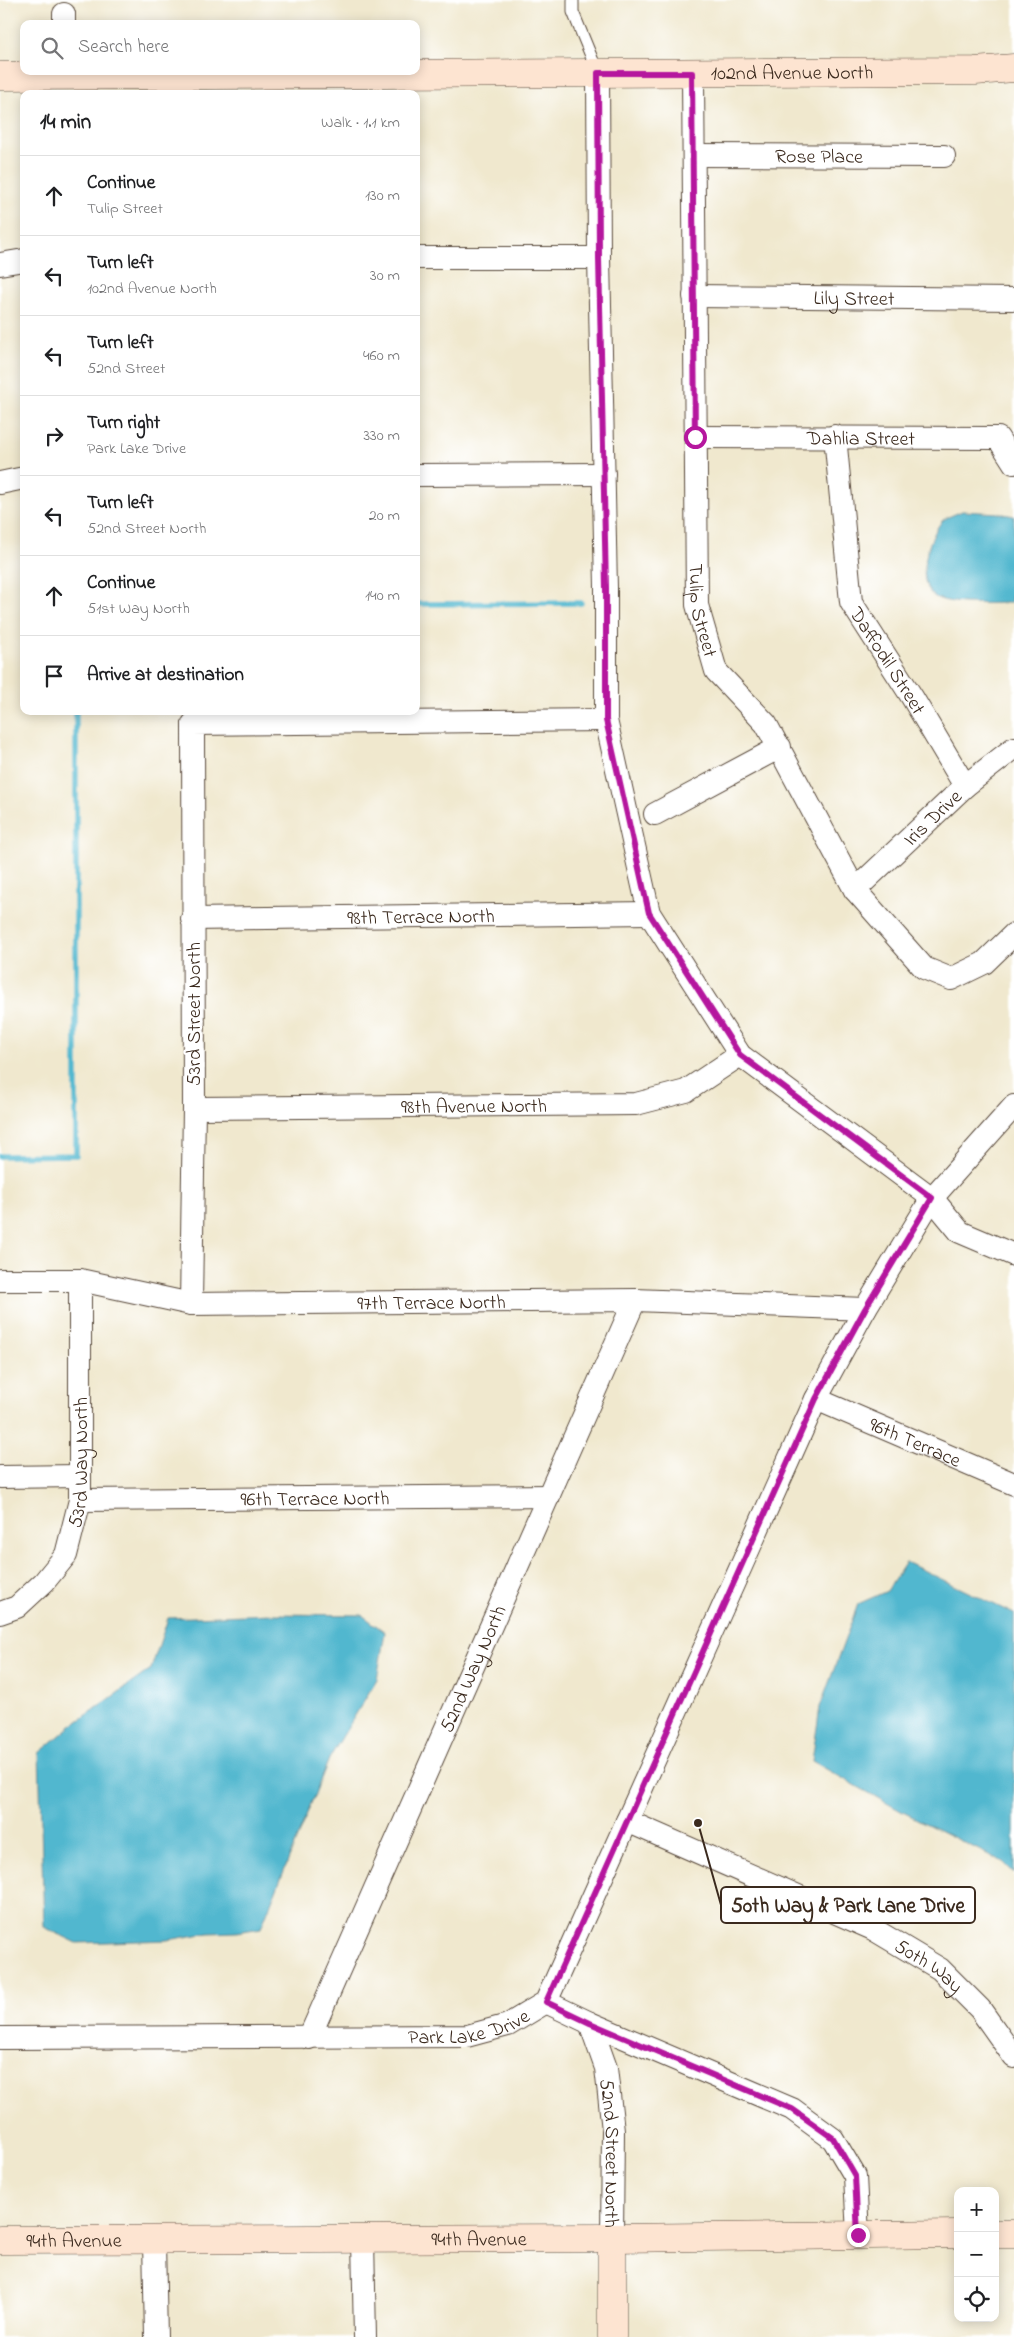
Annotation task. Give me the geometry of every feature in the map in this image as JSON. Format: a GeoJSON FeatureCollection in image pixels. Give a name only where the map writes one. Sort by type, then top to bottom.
{"type":"FeatureCollection","features":[{"type":"Feature","properties":{"kind":"street","name":"102nd Avenue North"},"geometry":{"type":"LineString","coordinates":[[420,73],[975,71],[1014,68]]}},
{"type":"Feature","properties":{"kind":"street"},"geometry":{"type":"LineString","coordinates":[[598,73],[606,720],[649,913],[740,1055],[932,1198],[960,1232],[1014,1255]]}},
{"type":"Feature","properties":{"kind":"street","name":"Tulip Street"},"geometry":{"type":"LineString","coordinates":[[692,73],[697,604],[716,671],[766,724],[855,890],[924,968],[951,979],[984,963],[1014,934]]}},
{"type":"Feature","properties":{"kind":"street","name":"102nd Avenue North"},"geometry":{"type":"LineString","coordinates":[[0,76],[32,75]]}},
{"type":"Feature","properties":{"kind":"street","name":"Rose Place"},"geometry":{"type":"LineString","coordinates":[[694,155],[944,156]]}},
{"type":"Feature","properties":{"kind":"street"},"geometry":{"type":"LineString","coordinates":[[420,258],[599,258]]}},
{"type":"Feature","properties":{"kind":"street"},"geometry":{"type":"LineString","coordinates":[[0,264],[20,261]]}},
{"type":"Feature","properties":{"kind":"street","name":"Lily Street"},"geometry":{"type":"LineString","coordinates":[[694,296],[1014,299]]}},
{"type":"Feature","properties":{"kind":"street","name":"Daffodil Street"},"geometry":{"type":"LineString","coordinates":[[835,436],[851,602],[912,697],[965,786]]}},
{"type":"Feature","properties":{"kind":"street","name":"Dahlia Street"},"geometry":{"type":"LineString","coordinates":[[695,437],[998,438],[1014,463]]}},
{"type":"Feature","properties":{"kind":"street"},"geometry":{"type":"LineString","coordinates":[[420,475],[604,474]]}},
{"type":"Feature","properties":{"kind":"street"},"geometry":{"type":"LineString","coordinates":[[0,483],[20,479]]}},
{"type":"Feature","properties":{"kind":"street","name":"53rd Street North"},"geometry":{"type":"LineString","coordinates":[[191,1304],[194,1108],[192,919],[193,724],[606,720]]}},
{"type":"Feature","properties":{"kind":"street"},"geometry":{"type":"LineString","coordinates":[[655,814],[780,747]]}},
{"type":"Feature","properties":{"kind":"street","name":"Iris Drive"},"geometry":{"type":"LineString","coordinates":[[855,890],[965,786],[1014,748]]}},
{"type":"Feature","properties":{"kind":"street","name":"98th Terrace North"},"geometry":{"type":"LineString","coordinates":[[192,919],[649,913]]}},
{"type":"Feature","properties":{"kind":"street","name":"98th Avenue North"},"geometry":{"type":"LineString","coordinates":[[194,1108],[636,1104],[686,1091],[740,1055]]}},
{"type":"Feature","properties":{"kind":"street","name":"Park Lake Drive"},"geometry":{"type":"LineString","coordinates":[[0,2038],[467,2036],[508,2025],[546,2002],[816,1399],[865,1309],[932,1198],[1014,1106]]}},
{"type":"Feature","properties":{"kind":"street","name":"97th Terrace North"},"geometry":{"type":"LineString","coordinates":[[0,1280],[80,1280],[191,1304],[635,1300],[865,1309]]}},
{"type":"Feature","properties":{"kind":"street","name":"53rd Way North"},"geometry":{"type":"LineString","coordinates":[[0,1614],[17,1606],[44,1582],[66,1555],[80,1500],[80,1280]]}},
{"type":"Feature","properties":{"kind":"street","name":"52nd Way North"},"geometry":{"type":"LineString","coordinates":[[309,2038],[635,1300]]}},
{"type":"Feature","properties":{"kind":"street","name":"96th Terrace"},"geometry":{"type":"LineString","coordinates":[[816,1399],[1014,1484]]}},
{"type":"Feature","properties":{"kind":"street"},"geometry":{"type":"LineString","coordinates":[[0,1476],[80,1476]]}},
{"type":"Feature","properties":{"kind":"street","name":"96th Terrace North"},"geometry":{"type":"LineString","coordinates":[[80,1500],[549,1496]]}},
{"type":"Feature","properties":{"kind":"street","name":"50th Way"},"geometry":{"type":"LineString","coordinates":[[627,1821],[873,1929],[940,1969],[980,2009],[1014,2057]]}},
{"type":"Feature","properties":{"kind":"street"},"geometry":{"type":"LineString","coordinates":[[546,2002],[590,2023],[792,2109],[833,2138],[855,2176],[858,2235]]}},
{"type":"Feature","properties":{"kind":"street","name":"52nd Street North"},"geometry":{"type":"LineString","coordinates":[[590,2023],[606,2068],[611,2113],[612,2337]]}},
{"type":"Feature","properties":{"kind":"street","name":"94th Avenue"},"geometry":{"type":"LineString","coordinates":[[0,2240],[363,2240],[954,2234]]}},
{"type":"Feature","properties":{"kind":"street"},"geometry":{"type":"LineString","coordinates":[[999,2234],[1014,2234]]}},
{"type":"Feature","properties":{"kind":"street"},"geometry":{"type":"LineString","coordinates":[[363,2240],[365,2337]]}},
{"type":"Feature","properties":{"kind":"street"},"geometry":{"type":"LineString","coordinates":[[154,2241],[156,2337]]}},
{"type":"Feature","properties":{"kind":"lane"},"geometry":{"type":"LineString","coordinates":[[573,0],[573,12],[598,73]]}},
{"type":"Feature","properties":{"kind":"water"},"geometry":{"type":"Polygon","coordinates":[[[962,511],[1014,516],[1014,574],[1010,603],[949,601],[934,596],[928,589],[924,570],[932,537],[942,521],[962,511]]]}},
{"type":"Feature","properties":{"kind":"water"},"geometry":{"type":"Polygon","coordinates":[[[906,1562],[1014,1614],[1014,1873],[1003,1862],[901,1811],[812,1761],[820,1707],[858,1604],[887,1591],[906,1562]]]}},
{"type":"Feature","properties":{"kind":"water"},"geometry":{"type":"Polygon","coordinates":[[[272,1614],[362,1615],[385,1632],[377,1679],[329,1759],[261,1928],[236,1932],[208,1933],[168,1940],[77,1943],[44,1927],[39,1753],[70,1727],[151,1669],[168,1618],[272,1614]]]}},
{"type":"Feature","properties":{"kind":"waterway"},"geometry":{"type":"LineString","coordinates":[[420,604],[581,603]]}},
{"type":"Feature","properties":{"kind":"waterway"},"geometry":{"type":"LineString","coordinates":[[0,1156],[76,1155],[76,715]]}},
{"type":"Feature","properties":{"kind":"place","name":"50th Way & Park Lane Drive"},"geometry":{"type":"Point","coordinates":[698,1823]}},
{"type":"Feature","properties":{"kind":"route"},"geometry":{"type":"LineString","coordinates":[[695,437],[692,73],[598,73],[599,258],[606,588],[606,720],[649,913],[740,1055],[932,1198],[865,1309],[816,1399],[546,2002],[590,2023],[792,2109],[833,2138],[855,2176],[858,2235]]}}]}
